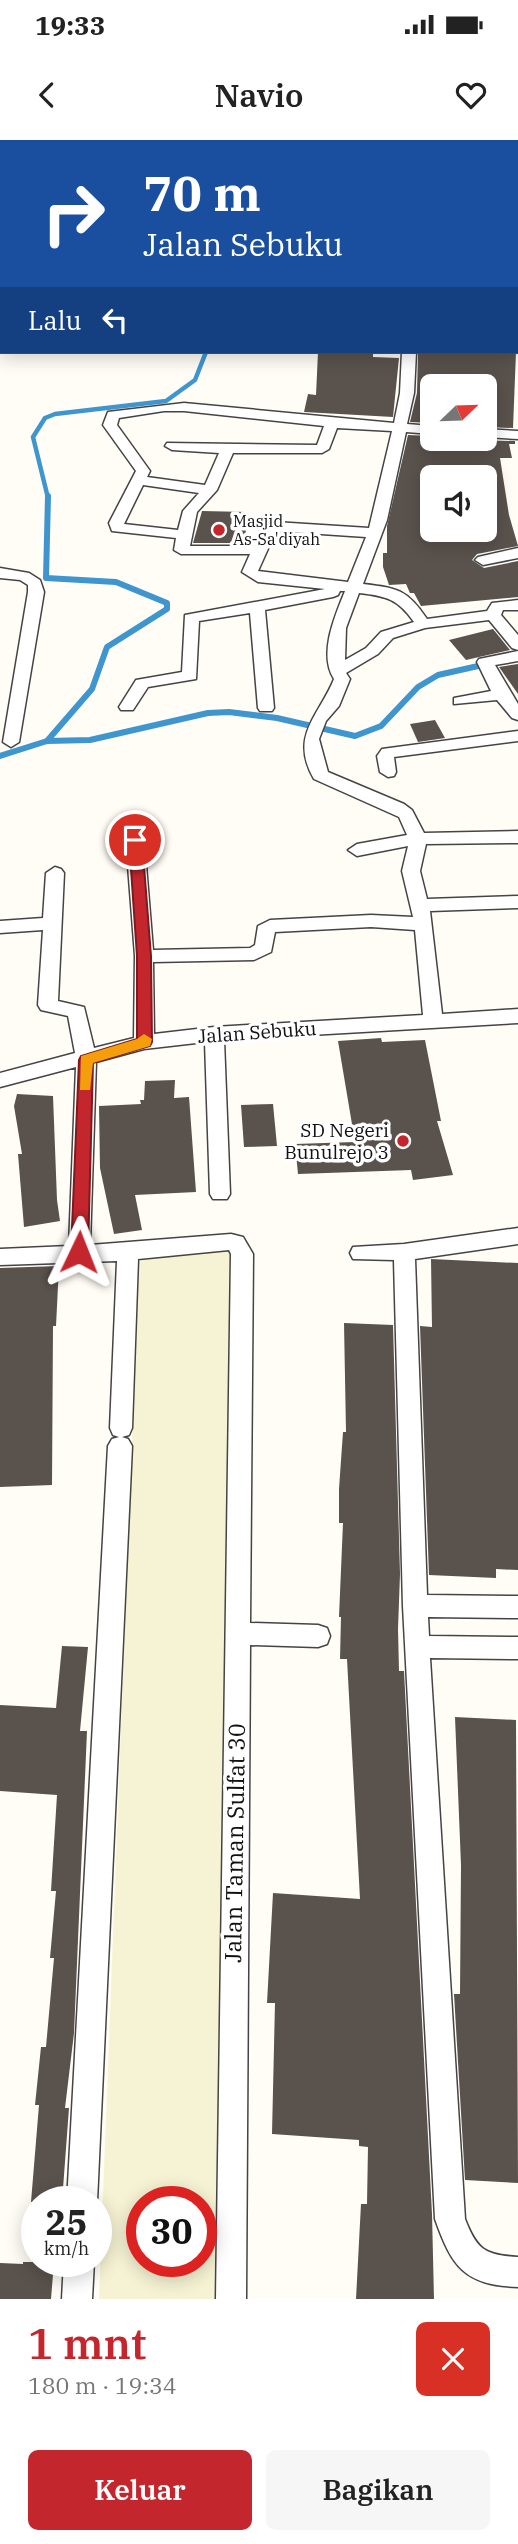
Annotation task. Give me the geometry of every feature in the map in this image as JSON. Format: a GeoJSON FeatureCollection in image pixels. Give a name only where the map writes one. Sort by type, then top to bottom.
{"type":"FeatureCollection","features":[{"type":"Feature","properties":{"kind":"street"},"geometry":{"type":"LineString","coordinates":[[409,354],[407,393],[376,533],[338,628],[337,671],[342,679],[331,706],[318,719],[311,738],[320,775],[398,808],[406,814],[418,839],[411,870],[424,923],[433,1021]]}},
{"type":"Feature","properties":{"kind":"street"},"geometry":{"type":"LineString","coordinates":[[186,535],[117,528],[116,523],[142,467],[110,425],[110,418],[120,412],[184,407],[420,429]]}},
{"type":"Feature","properties":{"kind":"street"},"geometry":{"type":"LineString","coordinates":[[172,446],[322,449],[332,423]]}},
{"type":"Feature","properties":{"kind":"street"},"geometry":{"type":"LineString","coordinates":[[497,434],[518,435]]}},
{"type":"Feature","properties":{"kind":"street"},"geometry":{"type":"LineString","coordinates":[[228,449],[211,490],[190,511],[180,556],[259,550]]}},
{"type":"Feature","properties":{"kind":"street"},"geometry":{"type":"LineString","coordinates":[[138,480],[211,490]]}},
{"type":"Feature","properties":{"kind":"street"},"geometry":{"type":"LineString","coordinates":[[376,533],[275,526],[267,529],[251,567],[253,575],[392,592],[408,602],[423,624]]}},
{"type":"Feature","properties":{"kind":"street"},"geometry":{"type":"LineString","coordinates":[[483,560],[518,553]]}},
{"type":"Feature","properties":{"kind":"street"},"geometry":{"type":"LineString","coordinates":[[0,573],[24,576],[35,583],[36,592],[11,743]]}},
{"type":"Feature","properties":{"kind":"street"},"geometry":{"type":"LineString","coordinates":[[127,707],[142,684],[190,677],[191,618],[352,588]]}},
{"type":"Feature","properties":{"kind":"street"},"geometry":{"type":"LineString","coordinates":[[493,615],[497,606],[518,605]]}},
{"type":"Feature","properties":{"kind":"street"},"geometry":{"type":"LineString","coordinates":[[257,607],[266,708]]}},
{"type":"Feature","properties":{"kind":"street"},"geometry":{"type":"LineString","coordinates":[[337,671],[372,651],[387,635],[423,624],[493,615]]}},
{"type":"Feature","properties":{"kind":"street"},"geometry":{"type":"LineString","coordinates":[[493,615],[518,645]]}},
{"type":"Feature","properties":{"kind":"street"},"geometry":{"type":"LineString","coordinates":[[518,656],[485,662],[518,715]]}},
{"type":"Feature","properties":{"kind":"street"},"geometry":{"type":"LineString","coordinates":[[460,701],[499,687]]}},
{"type":"Feature","properties":{"kind":"street"},"geometry":{"type":"LineString","coordinates":[[388,772],[385,757],[388,753],[518,736]]}},
{"type":"Feature","properties":{"kind":"street"},"geometry":{"type":"LineString","coordinates":[[357,850],[418,839],[518,837]]}},
{"type":"Feature","properties":{"kind":"street"},"geometry":{"type":"LineString","coordinates":[[135,840],[144,956],[144,1042]]}},
{"type":"Feature","properties":{"kind":"street"},"geometry":{"type":"LineString","coordinates":[[55,873],[50,924],[48,1004],[77,1012],[86,1060],[79,1252]]}},
{"type":"Feature","properties":{"kind":"street"},"geometry":{"type":"LineString","coordinates":[[420,905],[518,902]]}},
{"type":"Feature","properties":{"kind":"street"},"geometry":{"type":"LineString","coordinates":[[144,956],[254,954],[264,948],[265,930],[270,926],[371,921],[424,923]]}},
{"type":"Feature","properties":{"kind":"street"},"geometry":{"type":"LineString","coordinates":[[0,927],[50,924]]}},
{"type":"Feature","properties":{"kind":"street","name":"Jalan Sebuku"},"geometry":{"type":"LineString","coordinates":[[0,1080],[86,1060],[144,1042],[214,1034],[518,1016]]}},
{"type":"Feature","properties":{"kind":"street"},"geometry":{"type":"LineString","coordinates":[[214,1034],[220,1194]]}},
{"type":"Feature","properties":{"kind":"street"},"geometry":{"type":"LineString","coordinates":[[361,1253],[404,1251],[518,1236]]}},
{"type":"Feature","properties":{"kind":"street","name":"Jalan Taman Sulfat 30"},"geometry":{"type":"LineString","coordinates":[[128,1252],[231,1242],[240,1248],[231,2299]]}},
{"type":"Feature","properties":{"kind":"street"},"geometry":{"type":"LineString","coordinates":[[404,1251],[415,1606],[450,2219],[461,2252],[480,2266],[498,2272],[518,2272]]}},
{"type":"Feature","properties":{"kind":"street"},"geometry":{"type":"LineString","coordinates":[[0,1257],[128,1252],[83,2186]]}},
{"type":"Feature","properties":{"kind":"street"},"geometry":{"type":"LineString","coordinates":[[415,1606],[518,1607]]}},
{"type":"Feature","properties":{"kind":"street"},"geometry":{"type":"LineString","coordinates":[[236,1634],[318,1636]]}},
{"type":"Feature","properties":{"kind":"street"},"geometry":{"type":"LineString","coordinates":[[419,1647],[518,1648]]}},
{"type":"Feature","properties":{"kind":"street"},"geometry":{"type":"LineString","coordinates":[[77,2299],[78,2277]]}},
{"type":"Feature","properties":{"kind":"shaded area"},"geometry":{"type":"Polygon","coordinates":[[[233,1250],[220,2299],[99,2299],[100,2277],[112,2277],[112,2186],[103,2186],[139,1263],[156,1251],[233,1250]]]}},
{"type":"Feature","properties":{"kind":"building"},"geometry":{"type":"Polygon","coordinates":[[[318,354],[373,354],[373,357],[399,358],[393,417],[304,412],[308,394],[316,395],[318,354]]]}},
{"type":"Feature","properties":{"kind":"building"},"geometry":{"type":"Polygon","coordinates":[[[418,354],[516,354],[513,428],[497,427],[497,374],[420,374],[420,422],[410,422],[417,393],[418,354]]]}},
{"type":"Feature","properties":{"kind":"building"},"geometry":{"type":"Polygon","coordinates":[[[408,435],[420,436],[420,452],[497,452],[497,441],[515,441],[515,444],[509,444],[512,458],[500,458],[509,515],[518,546],[477,554],[472,560],[484,568],[518,561],[518,597],[421,606],[406,584],[389,585],[383,567],[383,553],[387,553],[387,526],[408,435]]]}},
{"type":"Feature","properties":{"kind":"building","name":"Masjid As-Sa'diyah"},"geometry":{"type":"Polygon","coordinates":[[[202,511],[247,512],[245,543],[193,543],[202,511]]]}},
{"type":"Feature","properties":{"kind":"building"},"geometry":{"type":"Polygon","coordinates":[[[493,629],[510,650],[466,660],[449,640],[493,629]]]}},
{"type":"Feature","properties":{"kind":"building"},"geometry":{"type":"Polygon","coordinates":[[[518,664],[518,694],[499,667],[518,664]]]}},
{"type":"Feature","properties":{"kind":"building"},"geometry":{"type":"Polygon","coordinates":[[[435,720],[445,738],[418,742],[410,724],[435,720]]]}},
{"type":"Feature","properties":{"kind":"building"},"geometry":{"type":"Polygon","coordinates":[[[381,1038],[382,1042],[425,1040],[441,1121],[437,1121],[453,1175],[413,1180],[411,1170],[298,1174],[295,1144],[355,1142],[338,1041],[381,1038]]]}},
{"type":"Feature","properties":{"kind":"building"},"geometry":{"type":"Polygon","coordinates":[[[175,1080],[174,1098],[189,1097],[196,1192],[135,1195],[142,1230],[114,1234],[100,1168],[99,1106],[141,1104],[140,1100],[144,1100],[145,1081],[175,1080]]]}},
{"type":"Feature","properties":{"kind":"building"},"geometry":{"type":"Polygon","coordinates":[[[17,1094],[53,1096],[60,1221],[24,1227],[18,1154],[22,1154],[14,1106],[17,1094]]]}},
{"type":"Feature","properties":{"kind":"building"},"geometry":{"type":"Polygon","coordinates":[[[273,1104],[277,1146],[244,1147],[241,1105],[273,1104]]]}},
{"type":"Feature","properties":{"kind":"building"},"geometry":{"type":"Polygon","coordinates":[[[431,1259],[518,1263],[518,1570],[496,1569],[496,1578],[429,1575],[420,1326],[432,1327],[431,1259]]]}},
{"type":"Feature","properties":{"kind":"building"},"geometry":{"type":"Polygon","coordinates":[[[59,1266],[56,1326],[53,1326],[52,1485],[0,1487],[0,1268],[59,1266]]]}},
{"type":"Feature","properties":{"kind":"building"},"geometry":{"type":"Polygon","coordinates":[[[344,1323],[393,1325],[400,1574],[399,1671],[404,1671],[434,2299],[356,2299],[361,2204],[367,2204],[368,2147],[359,2146],[359,2140],[272,2134],[275,2003],[267,2003],[273,1893],[360,1899],[347,1659],[340,1659],[343,1523],[339,1523],[339,1489],[343,1432],[346,1432],[344,1323]]]}},
{"type":"Feature","properties":{"kind":"building"},"geometry":{"type":"Polygon","coordinates":[[[62,1646],[88,1647],[80,1731],[87,1731],[74,2033],[65,2108],[69,2108],[63,2186],[32,2186],[39,2105],[35,2105],[41,2047],[46,2047],[54,1958],[50,1958],[56,1891],[51,1891],[57,1795],[0,1791],[0,1705],[56,1708],[62,1646]]]}},
{"type":"Feature","properties":{"kind":"building"},"geometry":{"type":"Polygon","coordinates":[[[455,1717],[516,1720],[518,2183],[465,2180],[454,1994],[460,1994],[461,1865],[455,1717]]]}},
{"type":"Feature","properties":{"kind":"building"},"geometry":{"type":"Polygon","coordinates":[[[0,2263],[21,2264],[21,2277],[53,2277],[51,2299],[0,2299],[0,2263]]]}},
{"type":"Feature","properties":{"kind":"waterway"},"geometry":{"type":"LineString","coordinates":[[48,498],[33,437],[45,418],[55,414],[166,401],[195,380],[205,354]]}},
{"type":"Feature","properties":{"kind":"waterway"},"geometry":{"type":"LineString","coordinates":[[47,741],[92,689],[107,647],[167,609],[167,603],[116,582],[46,578],[48,498]]}},
{"type":"Feature","properties":{"kind":"waterway"},"geometry":{"type":"LineString","coordinates":[[47,741],[90,740],[208,713],[229,712],[277,718],[355,736],[381,726],[418,687],[438,675],[487,664]]}},
{"type":"Feature","properties":{"kind":"waterway"},"geometry":{"type":"LineString","coordinates":[[0,756],[47,741]]}},
{"type":"Feature","properties":{"kind":"slow traffic"},"geometry":{"type":"LineString","coordinates":[[85,1087],[86,1060],[144,1042],[144,1039]]}},
{"type":"Feature","properties":{"kind":"place","name":"Masjid As-Sa'diyah"},"geometry":{"type":"Point","coordinates":[219,530]}},
{"type":"Feature","properties":{"kind":"place","name":"SD Negeri Bunulrejo 3"},"geometry":{"type":"Point","coordinates":[403,1141]}},
{"type":"Feature","properties":{"kind":"route"},"geometry":{"type":"LineString","coordinates":[[79,1252],[86,1060],[144,1042],[144,956],[135,840]]}}]}
